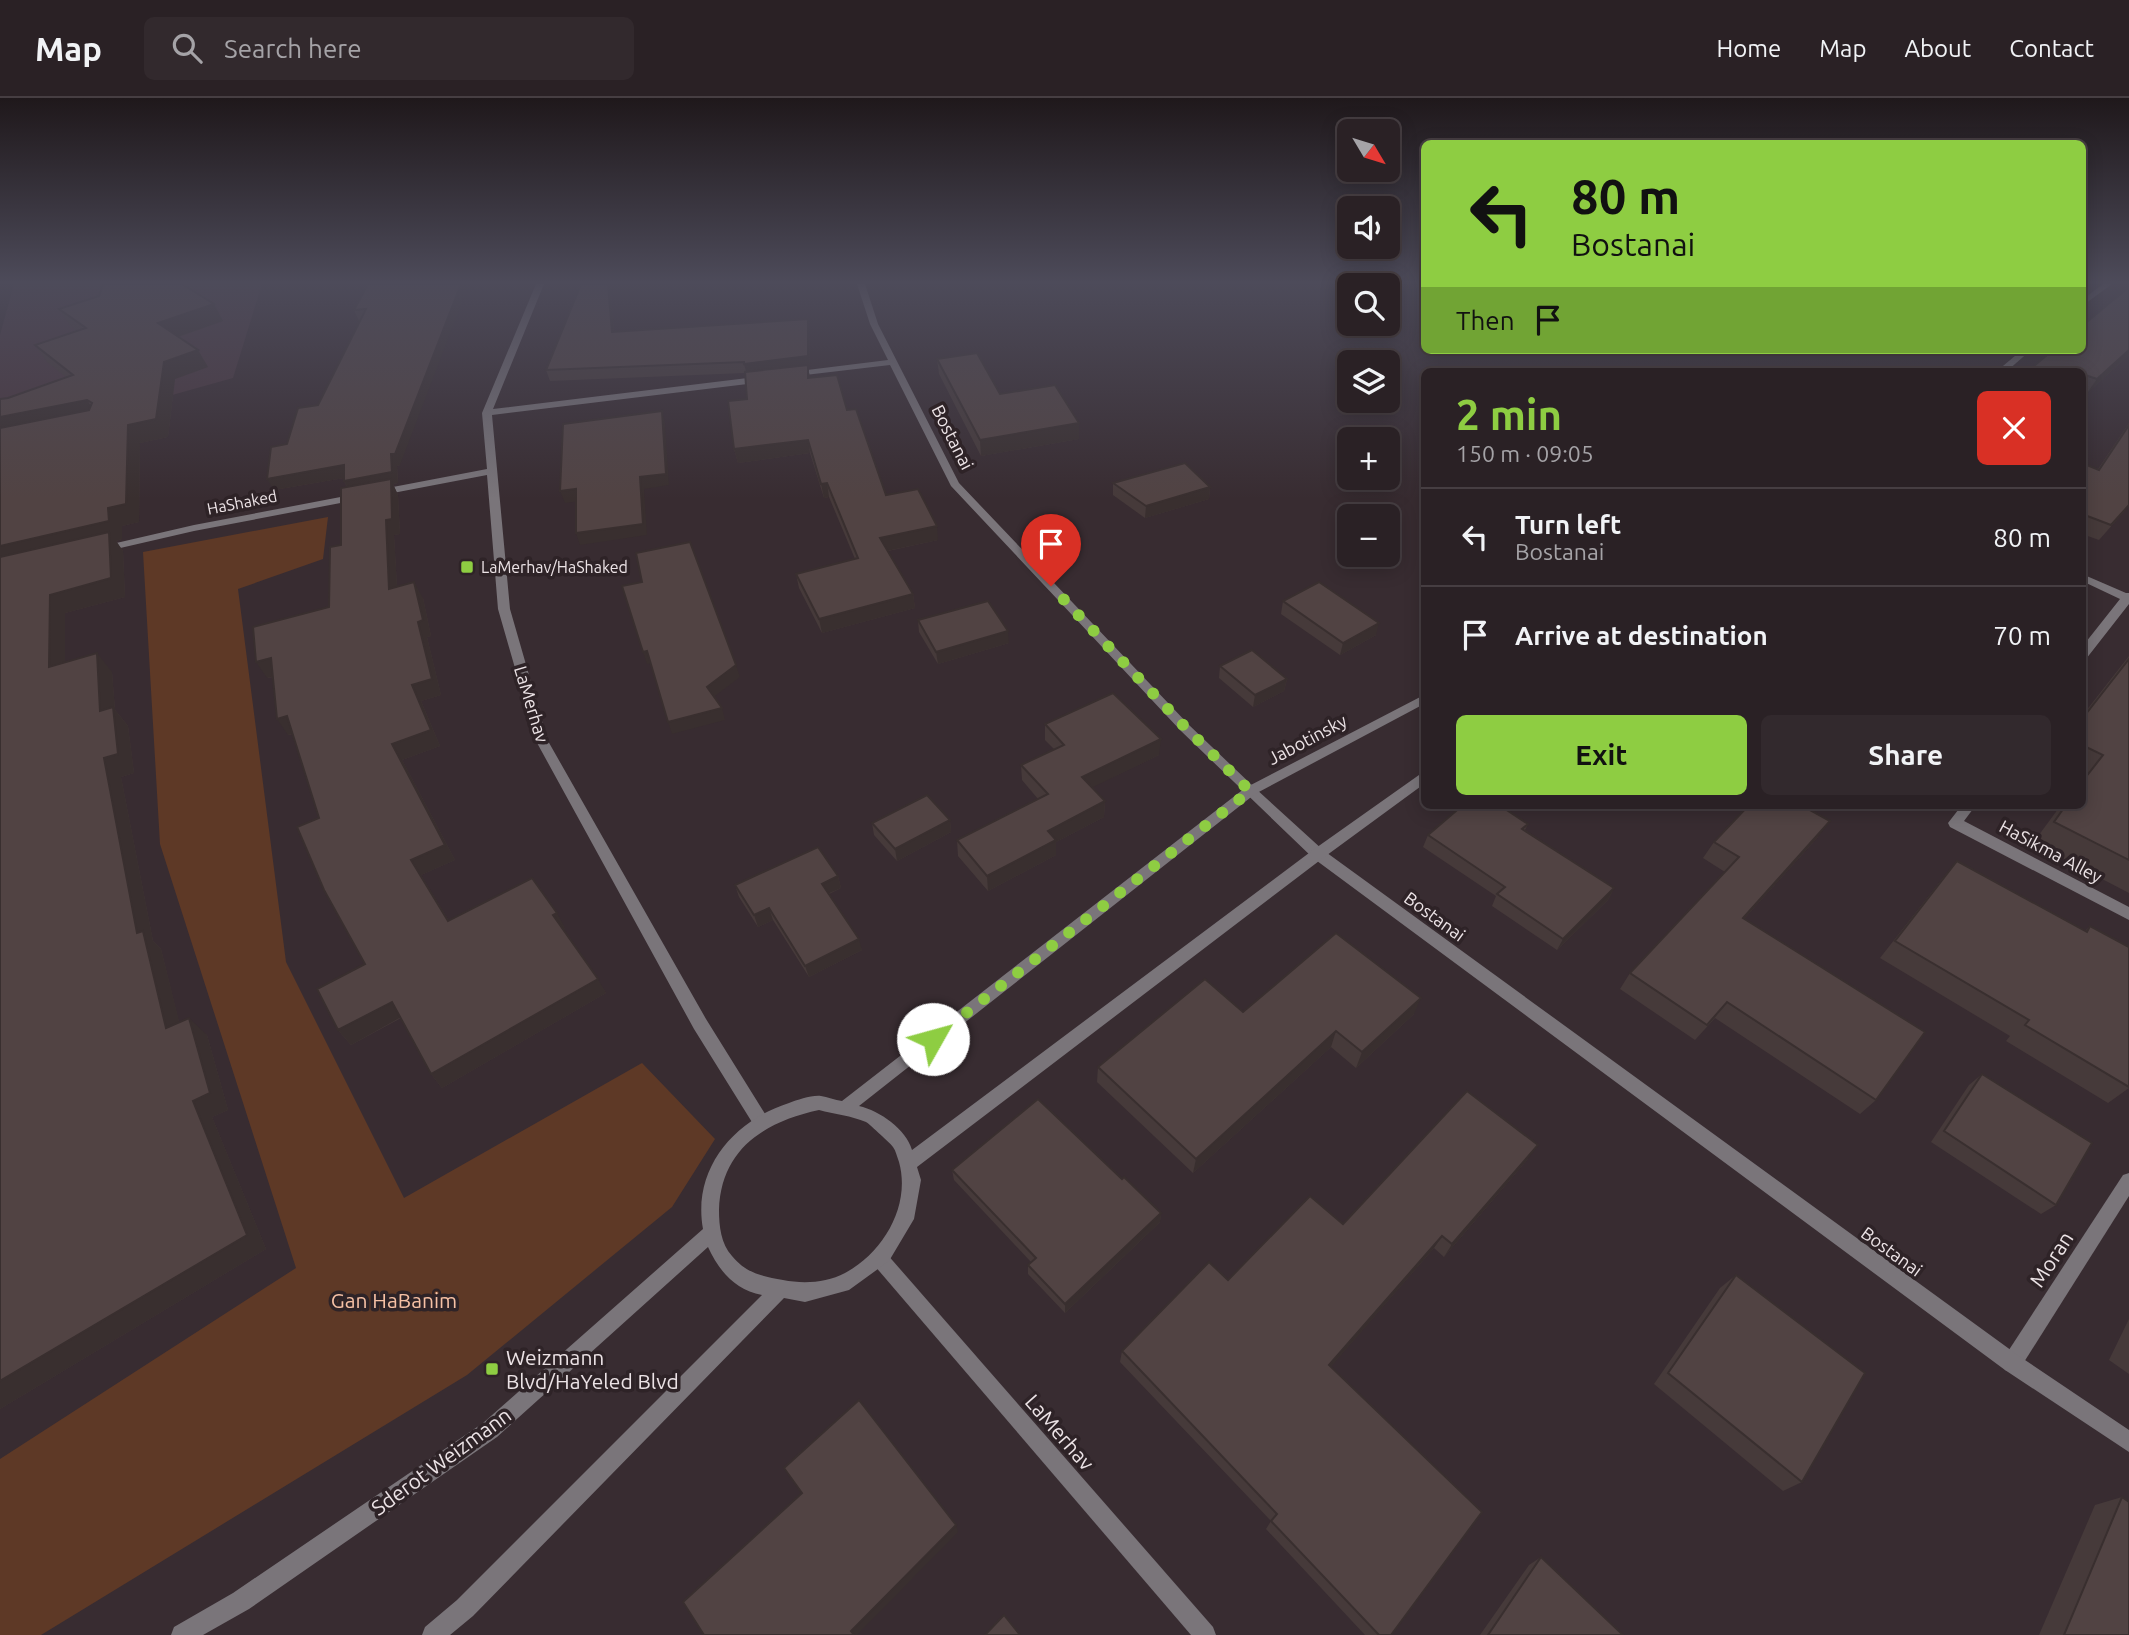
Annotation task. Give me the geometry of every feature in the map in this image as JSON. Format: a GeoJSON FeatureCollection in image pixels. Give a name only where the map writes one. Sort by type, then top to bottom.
{"type":"FeatureCollection","features":[{"type":"Feature","properties":{"kind":"street","name":"LaMerhav"},"geometry":{"type":"LineString","coordinates":[[510,356],[486,413],[504,609],[542,741],[700,1024],[761,1122]]}},
{"type":"Feature","properties":{"kind":"street","name":"Bostanai"},"geometry":{"type":"LineString","coordinates":[[891,356],[955,484],[1185,727],[1318,854],[2012,1363],[2129,1442]]}},
{"type":"Feature","properties":{"kind":"street"},"geometry":{"type":"LineString","coordinates":[[2005,368],[2019,356]]}},
{"type":"Feature","properties":{"kind":"street"},"geometry":{"type":"LineString","coordinates":[[785,376],[894,362]]}},
{"type":"Feature","properties":{"kind":"street"},"geometry":{"type":"LineString","coordinates":[[486,413],[772,378]]}},
{"type":"Feature","properties":{"kind":"street","name":"HaShaked"},"geometry":{"type":"LineString","coordinates":[[90,552],[194,527],[492,471]]}},
{"type":"Feature","properties":{"kind":"street"},"geometry":{"type":"LineString","coordinates":[[2086,580],[2128,598],[2086,651]]}},
{"type":"Feature","properties":{"kind":"street","name":"Jabotinsky"},"geometry":{"type":"LineString","coordinates":[[848,1105],[1250,791],[1421,701]]}},
{"type":"Feature","properties":{"kind":"street"},"geometry":{"type":"LineString","coordinates":[[910,1162],[1318,854],[1421,780]]}},
{"type":"Feature","properties":{"kind":"street","name":"HaSikma Alley"},"geometry":{"type":"LineString","coordinates":[[1966,809],[1955,823],[2129,914]]}},
{"type":"Feature","properties":{"kind":"street"},"geometry":{"type":"LineString","coordinates":[[819,1103],[848,1105],[875,1116],[897,1136],[910,1162],[913,1195],[902,1229],[880,1259],[849,1282],[814,1294],[777,1293],[747,1282],[723,1261],[711,1233],[709,1203],[718,1172],[736,1144],[761,1122],[789,1108],[819,1103]]}},
{"type":"Feature","properties":{"kind":"street","name":"Moran"},"geometry":{"type":"LineString","coordinates":[[2012,1363],[2129,1181]]}},
{"type":"Feature","properties":{"kind":"street","name":"Sderot Weizmann"},"geometry":{"type":"LineString","coordinates":[[182,1635],[241,1601],[490,1430],[711,1233]]}},
{"type":"Feature","properties":{"kind":"street","name":"LaMerhav"},"geometry":{"type":"LineString","coordinates":[[880,1259],[1205,1635]]}},
{"type":"Feature","properties":{"kind":"street"},"geometry":{"type":"LineString","coordinates":[[433,1635],[465,1608],[777,1293]]}},
{"type":"Feature","properties":{"kind":"shaded area"},"geometry":{"type":"Polygon","coordinates":[[[0,356],[240,356],[233,378],[65,425],[0,437],[0,356]]]}},
{"type":"Feature","properties":{"kind":"green space","name":"Gan HaBanim"},"geometry":{"type":"Polygon","coordinates":[[[328,517],[323,559],[238,589],[286,962],[404,1198],[642,1063],[715,1139],[672,1207],[467,1375],[41,1635],[0,1635],[0,1459],[296,1268],[160,844],[143,552],[328,517]]]}},
{"type":"Feature","properties":{"kind":"building"},"geometry":{"type":"Polygon","coordinates":[[[49,356],[182,356],[164,362],[156,419],[128,425],[126,504],[108,508],[109,521],[0,546],[0,428],[89,410],[92,403],[87,400],[0,417],[0,399],[73,375],[49,356]]]}},
{"type":"Feature","properties":{"kind":"building"},"geometry":{"type":"Polygon","coordinates":[[[343,356],[433,356],[395,454],[391,454],[392,472],[344,481],[344,465],[267,479],[271,447],[287,444],[298,408],[318,405],[343,356]]]}},
{"type":"Feature","properties":{"kind":"building"},"geometry":{"type":"Polygon","coordinates":[[[552,356],[808,356],[744,364],[546,370],[552,356]]]}},
{"type":"Feature","properties":{"kind":"building"},"geometry":{"type":"Polygon","coordinates":[[[979,356],[1000,394],[1055,385],[1079,423],[980,440],[937,359],[979,356]]]}},
{"type":"Feature","properties":{"kind":"building"},"geometry":{"type":"Polygon","coordinates":[[[2046,356],[2123,356],[2097,379],[2086,375],[2086,368],[2032,368],[2046,356]]]}},
{"type":"Feature","properties":{"kind":"building"},"geometry":{"type":"Polygon","coordinates":[[[808,365],[808,378],[837,375],[847,410],[856,409],[886,495],[918,489],[937,526],[880,538],[913,594],[819,619],[796,574],[858,558],[827,483],[821,484],[808,440],[734,449],[728,401],[747,399],[745,372],[808,365]]]}},
{"type":"Feature","properties":{"kind":"building"},"geometry":{"type":"Polygon","coordinates":[[[662,411],[666,474],[640,477],[643,524],[576,533],[576,489],[560,491],[563,424],[662,411]]]}},
{"type":"Feature","properties":{"kind":"building"},"geometry":{"type":"Polygon","coordinates":[[[2129,425],[2129,505],[2111,525],[2086,516],[2086,465],[2099,470],[2129,425]]]}},
{"type":"Feature","properties":{"kind":"building"},"geometry":{"type":"Polygon","coordinates":[[[1185,463],[1210,487],[1146,506],[1113,483],[1185,463]]]}},
{"type":"Feature","properties":{"kind":"building"},"geometry":{"type":"Polygon","coordinates":[[[391,479],[392,519],[386,520],[389,589],[414,582],[423,620],[418,622],[432,679],[412,685],[431,730],[392,744],[445,845],[411,860],[448,921],[532,878],[557,913],[553,915],[598,979],[431,1074],[392,1002],[338,1030],[317,989],[365,964],[324,890],[297,827],[319,818],[287,716],[277,719],[271,658],[256,662],[253,627],[329,607],[330,547],[341,545],[341,488],[391,479]]]}},
{"type":"Feature","properties":{"kind":"building"},"geometry":{"type":"Polygon","coordinates":[[[109,532],[111,578],[50,595],[49,667],[97,653],[100,711],[113,707],[118,754],[104,758],[137,933],[143,931],[166,1028],[189,1018],[210,1093],[193,1101],[247,1235],[0,1381],[0,557],[109,532]]]}},
{"type":"Feature","properties":{"kind":"building"},"geometry":{"type":"Polygon","coordinates":[[[690,542],[736,665],[707,687],[722,708],[668,722],[647,651],[643,652],[622,586],[642,582],[636,553],[690,542]]]}},
{"type":"Feature","properties":{"kind":"building"},"geometry":{"type":"Polygon","coordinates":[[[1319,582],[1379,623],[1343,643],[1283,601],[1319,582]]]}},
{"type":"Feature","properties":{"kind":"building"},"geometry":{"type":"Polygon","coordinates":[[[988,601],[1008,631],[936,652],[918,620],[988,601]]]}},
{"type":"Feature","properties":{"kind":"building"},"geometry":{"type":"Polygon","coordinates":[[[1252,650],[1287,679],[1255,695],[1220,666],[1252,650]]]}},
{"type":"Feature","properties":{"kind":"building"},"geometry":{"type":"Polygon","coordinates":[[[2129,659],[2129,860],[2054,822],[2063,809],[2086,809],[2086,777],[2103,755],[2086,747],[2086,714],[2129,659]]]}},
{"type":"Feature","properties":{"kind":"building"},"geometry":{"type":"Polygon","coordinates":[[[1113,693],[1161,739],[1082,777],[1105,801],[1048,831],[1056,840],[987,876],[957,840],[1048,794],[1021,765],[1064,745],[1045,724],[1113,693]]]}},
{"type":"Feature","properties":{"kind":"building"},"geometry":{"type":"Polygon","coordinates":[[[927,795],[950,820],[895,849],[872,823],[927,795]]]}},
{"type":"Feature","properties":{"kind":"building"},"geometry":{"type":"Polygon","coordinates":[[[1458,809],[1505,809],[1528,824],[1522,829],[1614,888],[1563,939],[1497,894],[1505,887],[1428,835],[1458,809]]]}},
{"type":"Feature","properties":{"kind":"building"},"geometry":{"type":"Polygon","coordinates":[[[1745,809],[1808,809],[1830,821],[1743,918],[1925,1032],[1876,1100],[1727,1002],[1707,1025],[1630,973],[1739,857],[1714,842],[1745,809]]]}},
{"type":"Feature","properties":{"kind":"building"},"geometry":{"type":"Polygon","coordinates":[[[818,847],[838,876],[822,884],[859,939],[805,966],[769,908],[754,915],[735,885],[818,847]]]}},
{"type":"Feature","properties":{"kind":"building"},"geometry":{"type":"Polygon","coordinates":[[[1957,861],[2087,932],[2090,926],[2129,947],[2129,1087],[2025,1025],[2029,1020],[1895,941],[1957,861]]]}},
{"type":"Feature","properties":{"kind":"building"},"geometry":{"type":"Polygon","coordinates":[[[1336,933],[1421,998],[1362,1052],[1336,1031],[1196,1159],[1098,1067],[1205,979],[1243,1012],[1336,933]]]}},
{"type":"Feature","properties":{"kind":"building"},"geometry":{"type":"Polygon","coordinates":[[[1982,1074],[2092,1143],[2056,1205],[1944,1131],[1982,1074]]]}},
{"type":"Feature","properties":{"kind":"building"},"geometry":{"type":"Polygon","coordinates":[[[1467,1091],[1538,1145],[1452,1244],[1442,1236],[1329,1365],[1482,1512],[1391,1635],[1379,1635],[1271,1521],[1277,1514],[1122,1351],[1209,1262],[1228,1280],[1310,1196],[1343,1224],[1467,1091]]]}},
{"type":"Feature","properties":{"kind":"building"},"geometry":{"type":"Polygon","coordinates":[[[1038,1099],[1161,1213],[1065,1304],[1028,1265],[1036,1258],[952,1170],[1038,1099]]]}},
{"type":"Feature","properties":{"kind":"building"},"geometry":{"type":"Polygon","coordinates":[[[1736,1275],[1865,1373],[1802,1482],[1668,1373],[1736,1275]]]}},
{"type":"Feature","properties":{"kind":"building"},"geometry":{"type":"Polygon","coordinates":[[[859,1400],[956,1525],[851,1631],[854,1635],[704,1635],[683,1602],[802,1493],[784,1468],[859,1400]]]}},
{"type":"Feature","properties":{"kind":"building"},"geometry":{"type":"Polygon","coordinates":[[[2122,1497],[2129,1502],[2129,1635],[2064,1635],[2122,1497]]]}},
{"type":"Feature","properties":{"kind":"building"},"geometry":{"type":"Polygon","coordinates":[[[1541,1557],[1623,1635],[1488,1635],[1541,1557]]]}},
{"type":"Feature","properties":{"kind":"building"},"geometry":{"type":"Polygon","coordinates":[[[1004,1615],[1020,1635],[985,1635],[1004,1615]]]}},
{"type":"Feature","properties":{"kind":"place","name":"LaMerhav/HaShaked"},"geometry":{"type":"Point","coordinates":[467,567]}},
{"type":"Feature","properties":{"kind":"place","name":"Weizmann Blvd/HaYeled Blvd"},"geometry":{"type":"Point","coordinates":[492,1369]}},
{"type":"Feature","properties":{"kind":"route"},"geometry":{"type":"LineString","coordinates":[[933,1039],[1250,791],[1051,586]]}}]}
